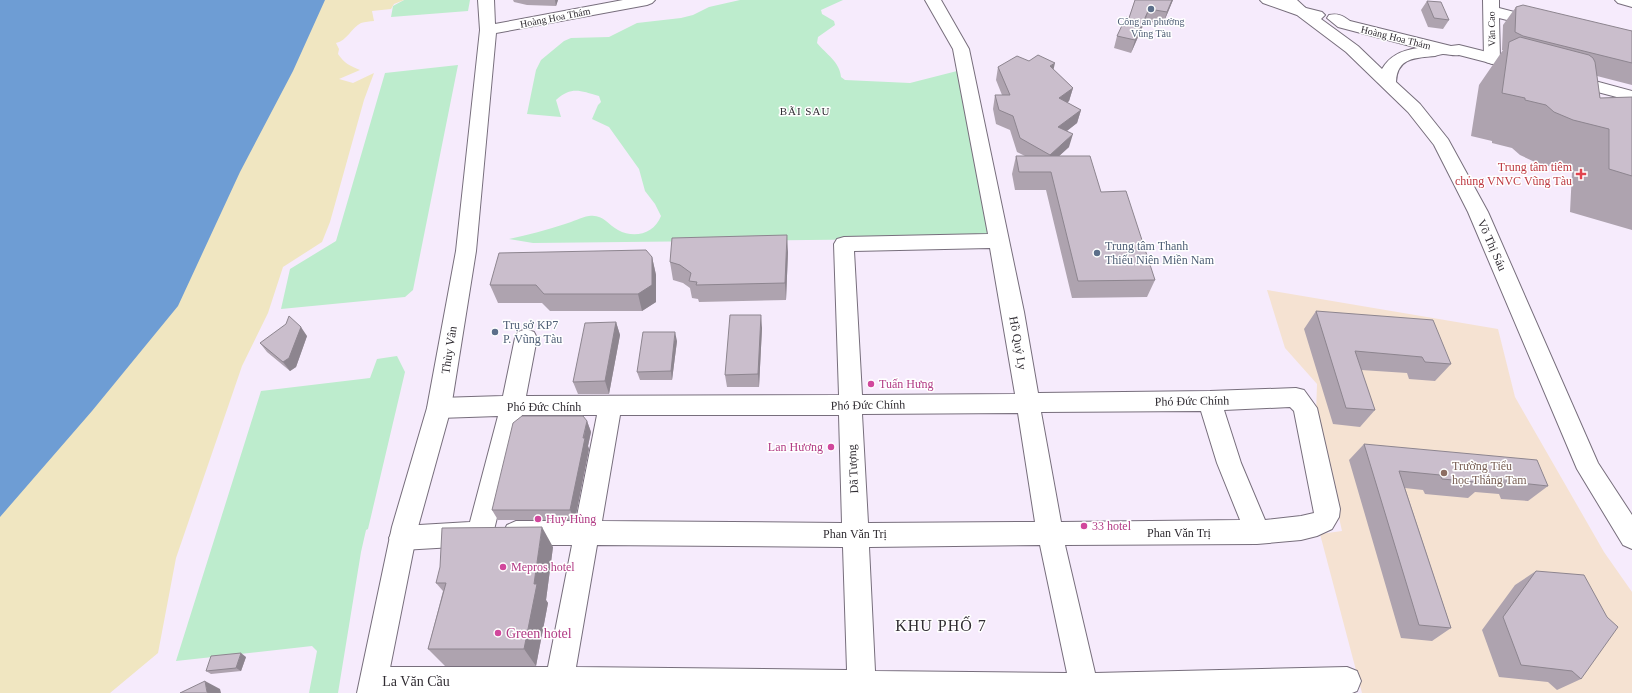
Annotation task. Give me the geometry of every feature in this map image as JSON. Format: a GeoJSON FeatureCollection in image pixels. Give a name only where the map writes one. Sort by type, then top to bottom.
{"type":"FeatureCollection","features":[{"type":"Feature","properties":{"kind":"street","name":"Thùy Vân"},"geometry":{"type":"LineString","coordinates":[[372,687],[402,538],[439,408],[466,250],[488,30],[486,0]]}},
{"type":"Feature","properties":{"kind":"street","name":"Hoàng Hoa Thám"},"geometry":{"type":"LineString","coordinates":[[488,30],[647,0]]}},
{"type":"Feature","properties":{"kind":"street","name":"Hồ Quý Ly"},"geometry":{"type":"LineString","coordinates":[[933,0],[967,49],[998,242],[1013,312],[1050,534],[1085,690]]}},
{"type":"Feature","properties":{"kind":"street","name":"Hoàng Hoa Thám"},"geometry":{"type":"LineString","coordinates":[[1268,0],[1302,12],[1335,18],[1344,24],[1492,59],[1632,96]]}},
{"type":"Feature","properties":{"kind":"street","name":"Võ Thị Sáu"},"geometry":{"type":"LineString","coordinates":[[1288,0],[1352,49],[1423,118],[1442,143],[1478,212],[1589,469],[1632,537]]}},
{"type":"Feature","properties":{"kind":"street"},"geometry":{"type":"LineString","coordinates":[[1623,0],[1632,2]]}},
{"type":"Feature","properties":{"kind":"street"},"geometry":{"type":"LineString","coordinates":[[1491,6],[1550,25]]}},
{"type":"Feature","properties":{"kind":"street","name":"Văn Cao"},"geometry":{"type":"LineString","coordinates":[[1491,6],[1492,59]]}},
{"type":"Feature","properties":{"kind":"street"},"geometry":{"type":"LineString","coordinates":[[1388,83],[1390,69],[1398,60],[1406,56],[1415,53],[1455,51]]}},
{"type":"Feature","properties":{"kind":"street","name":"Dã Tượng"},"geometry":{"type":"LineString","coordinates":[[863,689],[844,244],[998,242]]}},
{"type":"Feature","properties":{"kind":"street"},"geometry":{"type":"LineString","coordinates":[[480,534],[512,407],[526,338]]}},
{"type":"Feature","properties":{"kind":"street","name":"Phó Đức Chính"},"geometry":{"type":"LineString","coordinates":[[439,408],[463,406],[850,405],[1210,401],[1296,397]]}},
{"type":"Feature","properties":{"kind":"street","name":"Phan Văn Trị"},"geometry":{"type":"LineString","coordinates":[[402,538],[443,535],[586,533],[856,535],[1257,532],[1307,526],[1323,521],[1326,516],[1327,509],[1305,408],[1296,397]]}},
{"type":"Feature","properties":{"kind":"street"},"geometry":{"type":"LineString","coordinates":[[1210,401],[1229,463],[1257,532]]}},
{"type":"Feature","properties":{"kind":"street"},"geometry":{"type":"LineString","coordinates":[[558,688],[610,406]]}},
{"type":"Feature","properties":{"kind":"street","name":"La Văn Cầu"},"geometry":{"type":"LineString","coordinates":[[372,687],[558,688],[615,681],[863,689],[1085,690],[1347,681]]}},
{"type":"Feature","properties":{"kind":"shaded area","name":"Trường Tiểu học Thắng Tam"},"geometry":{"type":"Polygon","coordinates":[[[1267,290],[1498,329],[1515,397],[1604,552],[1632,592],[1632,693],[1362,693],[1320,534],[1342,531],[1316,414],[1317,384],[1285,348],[1267,290]]]}},
{"type":"Feature","properties":{"kind":"green space"},"geometry":{"type":"Polygon","coordinates":[[[404,0],[470,0],[468,11],[391,17],[393,6],[404,0]]]}},
{"type":"Feature","properties":{"kind":"green space"},"geometry":{"type":"Polygon","coordinates":[[[740,0],[843,0],[821,10],[822,14],[834,21],[835,25],[818,37],[817,43],[832,58],[838,67],[841,77],[845,80],[910,83],[961,70],[992,238],[533,243],[509,239],[594,216],[598,216],[614,228],[624,233],[637,234],[649,231],[658,222],[661,216],[655,204],[645,191],[639,169],[609,127],[592,119],[598,105],[601,102],[599,96],[581,91],[572,91],[556,100],[561,117],[527,114],[536,70],[541,60],[564,41],[571,38],[609,37],[637,23],[681,18],[693,15],[709,7],[740,0]]]}},
{"type":"Feature","properties":{"kind":"green space"},"geometry":{"type":"Polygon","coordinates":[[[458,65],[413,290],[405,297],[281,309],[290,269],[336,241],[385,73],[458,65]]]}},
{"type":"Feature","properties":{"kind":"green space"},"geometry":{"type":"Polygon","coordinates":[[[397,356],[405,372],[368,529],[366,530],[361,552],[338,693],[309,693],[317,651],[312,646],[176,661],[261,391],[370,378],[377,359],[397,356]]]}},
{"type":"Feature","properties":{"kind":"sand"},"geometry":{"type":"Polygon","coordinates":[[[229,0],[404,0],[394,4],[391,9],[372,11],[374,21],[361,23],[343,40],[336,43],[339,49],[338,54],[343,60],[350,66],[360,70],[339,79],[353,83],[374,73],[364,100],[330,222],[322,242],[283,267],[268,313],[242,366],[176,558],[158,653],[110,693],[0,693],[0,376],[229,0]]]}},
{"type":"Feature","properties":{"kind":"water"},"geometry":{"type":"Polygon","coordinates":[[[0,0],[325,0],[293,71],[240,172],[178,306],[92,411],[0,517],[0,0]]]}},
{"type":"Feature","properties":{"kind":"building"},"geometry":{"type":"Polygon","coordinates":[[[1135,0],[1172,0],[1167,12],[1149,9],[1135,40],[1117,36],[1126,17],[1129,18],[1135,0]]]}},
{"type":"Feature","properties":{"kind":"building"},"geometry":{"type":"Polygon","coordinates":[[[1427,1],[1441,2],[1449,20],[1434,18],[1427,1]]]}},
{"type":"Feature","properties":{"kind":"building"},"geometry":{"type":"Polygon","coordinates":[[[1523,5],[1632,31],[1632,63],[1523,36],[1515,32],[1516,7],[1523,5]]]}},
{"type":"Feature","properties":{"kind":"building"},"geometry":{"type":"Polygon","coordinates":[[[1520,37],[1589,55],[1595,62],[1600,98],[1632,97],[1632,176],[1609,169],[1609,129],[1573,120],[1554,112],[1546,105],[1525,100],[1525,98],[1502,93],[1509,42],[1520,37]]]}},
{"type":"Feature","properties":{"kind":"building"},"geometry":{"type":"Polygon","coordinates":[[[1038,55],[1055,63],[1050,66],[1073,88],[1059,98],[1081,110],[1058,127],[1073,134],[1050,155],[1020,138],[1013,116],[999,110],[995,95],[1010,95],[998,67],[1017,56],[1029,61],[1038,55]]]}},
{"type":"Feature","properties":{"kind":"building"},"geometry":{"type":"Polygon","coordinates":[[[1016,156],[1090,156],[1101,192],[1126,191],[1155,280],[1078,281],[1051,172],[1019,172],[1016,156]]]}},
{"type":"Feature","properties":{"kind":"building"},"geometry":{"type":"Polygon","coordinates":[[[787,235],[785,283],[696,285],[697,282],[689,281],[691,273],[680,265],[670,262],[672,238],[787,235]]]}},
{"type":"Feature","properties":{"kind":"building"},"geometry":{"type":"Polygon","coordinates":[[[646,250],[652,257],[652,285],[638,294],[544,294],[536,285],[490,285],[499,253],[646,250]]]}},
{"type":"Feature","properties":{"kind":"building"},"geometry":{"type":"Polygon","coordinates":[[[1316,311],[1433,320],[1451,364],[1425,362],[1422,357],[1355,351],[1375,410],[1346,408],[1316,311]]]}},
{"type":"Feature","properties":{"kind":"building"},"geometry":{"type":"Polygon","coordinates":[[[730,315],[761,315],[758,374],[725,375],[730,315]]]}},
{"type":"Feature","properties":{"kind":"building"},"geometry":{"type":"Polygon","coordinates":[[[289,316],[301,327],[289,358],[283,362],[260,343],[286,324],[289,316]]]}},
{"type":"Feature","properties":{"kind":"building"},"geometry":{"type":"Polygon","coordinates":[[[616,322],[605,381],[573,382],[585,323],[616,322]]]}},
{"type":"Feature","properties":{"kind":"building"},"geometry":{"type":"Polygon","coordinates":[[[643,332],[675,332],[671,371],[637,372],[643,332]]]}},
{"type":"Feature","properties":{"kind":"building"},"geometry":{"type":"Polygon","coordinates":[[[522,416],[583,416],[587,421],[583,438],[585,438],[570,510],[492,510],[513,423],[522,416]]]}},
{"type":"Feature","properties":{"kind":"building"},"geometry":{"type":"Polygon","coordinates":[[[1364,444],[1537,460],[1548,486],[1520,483],[1519,479],[1483,476],[1486,483],[1442,479],[1440,475],[1399,471],[1451,628],[1419,625],[1364,444]]]}},
{"type":"Feature","properties":{"kind":"building"},"geometry":{"type":"Polygon","coordinates":[[[542,527],[534,584],[537,584],[524,649],[428,649],[446,583],[436,583],[440,567],[442,528],[542,527]]]}},
{"type":"Feature","properties":{"kind":"building"},"geometry":{"type":"Polygon","coordinates":[[[1536,571],[1584,575],[1607,617],[1618,627],[1581,679],[1572,671],[1521,665],[1503,617],[1536,571]]]}},
{"type":"Feature","properties":{"kind":"building"},"geometry":{"type":"Polygon","coordinates":[[[241,653],[236,668],[206,671],[211,656],[241,653]]]}},
{"type":"Feature","properties":{"kind":"building"},"geometry":{"type":"Polygon","coordinates":[[[205,681],[207,692],[209,693],[180,693],[205,681]]]}},
{"type":"Feature","properties":{"kind":"place","name":"Công an phường Vũng Tàu"},"geometry":{"type":"Point","coordinates":[1151,9]}},
{"type":"Feature","properties":{"kind":"place","name":"Trung tâm tiêm chủng VNVC Vũng Tàu"},"geometry":{"type":"Point","coordinates":[1581,174]}},
{"type":"Feature","properties":{"kind":"place","name":"Trung tâm Thanh Thiếu Niên Miền Nam"},"geometry":{"type":"Point","coordinates":[1097,253]}},
{"type":"Feature","properties":{"kind":"place","name":"Trụ sở KP7 P. Vũng Tàu"},"geometry":{"type":"Point","coordinates":[495,332]}},
{"type":"Feature","properties":{"kind":"place","name":"Tuấn Hưng"},"geometry":{"type":"Point","coordinates":[871,384]}},
{"type":"Feature","properties":{"kind":"place","name":"Lan Hương"},"geometry":{"type":"Point","coordinates":[831,447]}},
{"type":"Feature","properties":{"kind":"place","name":"Trường Tiểu học Thắng Tam"},"geometry":{"type":"Point","coordinates":[1444,473]}},
{"type":"Feature","properties":{"kind":"place","name":"Huy Hùng"},"geometry":{"type":"Point","coordinates":[538,519]}},
{"type":"Feature","properties":{"kind":"place","name":"33 hotel"},"geometry":{"type":"Point","coordinates":[1084,526]}},
{"type":"Feature","properties":{"kind":"place","name":"Mepros hotel"},"geometry":{"type":"Point","coordinates":[503,567]}},
{"type":"Feature","properties":{"kind":"place","name":"Green hotel"},"geometry":{"type":"Point","coordinates":[498,633]}},
{"type":"Feature","properties":{"kind":"district","name":"BÃI SAU"},"geometry":{"type":"Point","coordinates":[805,111]}},
{"type":"Feature","properties":{"kind":"district","name":"KHU PHỐ 7"},"geometry":{"type":"Point","coordinates":[941,625]}}]}
